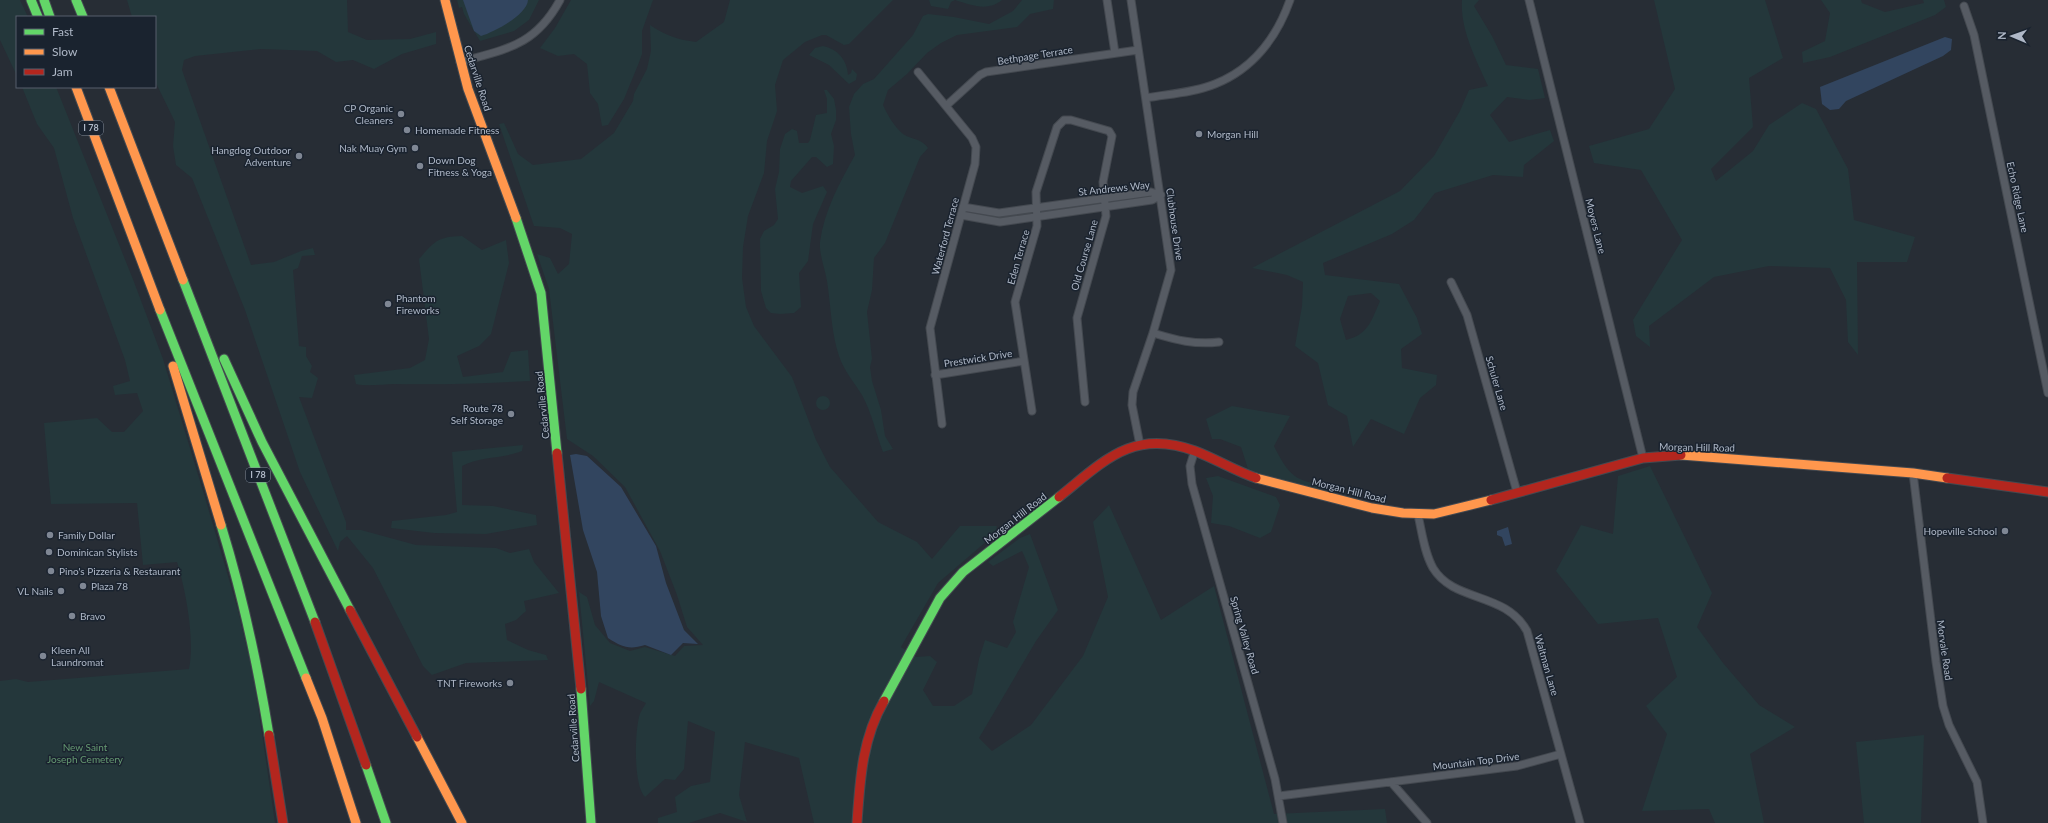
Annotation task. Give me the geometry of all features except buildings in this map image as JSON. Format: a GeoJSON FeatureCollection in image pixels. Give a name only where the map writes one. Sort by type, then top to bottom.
{"type":"FeatureCollection","features":[{"type":"Feature","properties":{"kind":"main road"},"geometry":{"type":"LineString","coordinates":[[31,0],[38,16]]}},
{"type":"Feature","properties":{"kind":"main road"},"geometry":{"type":"LineString","coordinates":[[44,0],[50,16]]}},
{"type":"Feature","properties":{"kind":"main road"},"geometry":{"type":"LineString","coordinates":[[76,0],[83,16]]}},
{"type":"Feature","properties":{"kind":"main road","name":"Cedarville Road"},"geometry":{"type":"LineString","coordinates":[[445,0],[468,89],[525,242],[540,293],[581,687],[591,823]]}},
{"type":"Feature","properties":{"kind":"main road"},"geometry":{"type":"LineString","coordinates":[[67,88],[84,131],[107,168]]}},
{"type":"Feature","properties":{"kind":"main road","name":"I 78"},"geometry":{"type":"LineString","coordinates":[[76,88],[143,268],[322,718],[356,823]]}},
{"type":"Feature","properties":{"kind":"main road","name":"I 78"},"geometry":{"type":"LineString","coordinates":[[109,88],[328,656],[386,823]]}},
{"type":"Feature","properties":{"kind":"main road"},"geometry":{"type":"LineString","coordinates":[[125,129],[227,368],[262,442],[462,823]]}},
{"type":"Feature","properties":{"kind":"main road"},"geometry":{"type":"LineString","coordinates":[[143,268],[240,587],[257,662],[283,823]]}},
{"type":"Feature","properties":{"kind":"main road","name":"Morgan Hill Road"},"geometry":{"type":"LineString","coordinates":[[856,823],[860,772],[866,743],[874,718],[946,591],[964,572],[1107,459],[1140,445],[1152,443],[1169,444],[1250,476],[1276,484],[1387,511],[1418,515],[1439,513],[1643,458],[1705,456],[1913,473],[2048,492]]}},
{"type":"Feature","properties":{"kind":"street"},"geometry":{"type":"LineString","coordinates":[[460,62],[509,48],[531,37],[544,23],[560,0]]}},
{"type":"Feature","properties":{"kind":"street"},"geometry":{"type":"LineString","coordinates":[[1108,0],[1115,53]]}},
{"type":"Feature","properties":{"kind":"street","name":"Clubhouse Drive"},"geometry":{"type":"LineString","coordinates":[[1131,0],[1171,270],[1132,398],[1140,445]]}},
{"type":"Feature","properties":{"kind":"street"},"geometry":{"type":"LineString","coordinates":[[1146,98],[1190,91],[1215,84],[1239,70],[1258,56],[1273,38],[1283,20],[1290,0]]}},
{"type":"Feature","properties":{"kind":"street","name":"Moyers Lane"},"geometry":{"type":"LineString","coordinates":[[1529,0],[1643,458]]}},
{"type":"Feature","properties":{"kind":"street","name":"Echo Ridge Lane"},"geometry":{"type":"LineString","coordinates":[[1964,6],[1974,35],[2048,393]]}},
{"type":"Feature","properties":{"kind":"street","name":"Bethpage Terrace"},"geometry":{"type":"LineString","coordinates":[[946,105],[980,75],[986,72],[1138,50]]}},
{"type":"Feature","properties":{"kind":"street","name":"Waterford Terrace"},"geometry":{"type":"LineString","coordinates":[[918,72],[972,138],[976,147],[975,164],[930,328],[934,375],[942,424]]}},
{"type":"Feature","properties":{"kind":"street","name":"Eden Terrace"},"geometry":{"type":"LineString","coordinates":[[1032,412],[1015,302],[1037,226],[1036,192],[1058,127],[1064,120],[1071,120]]}},
{"type":"Feature","properties":{"kind":"street","name":"Old Course Lane"},"geometry":{"type":"LineString","coordinates":[[1071,120],[1109,131],[1112,136],[1103,182],[1106,216],[1076,318],[1085,402]]}},
{"type":"Feature","properties":{"kind":"street","name":"St Andrews Way"},"geometry":{"type":"LineString","coordinates":[[963,207],[1000,213],[1151,192],[1161,195]]}},
{"type":"Feature","properties":{"kind":"street","name":"St Andrews Way"},"geometry":{"type":"LineString","coordinates":[[961,215],[995,222],[1152,200],[1161,195]]}},
{"type":"Feature","properties":{"kind":"street","name":"Schuler Lane"},"geometry":{"type":"LineString","coordinates":[[1451,282],[1467,314],[1517,492]]}},
{"type":"Feature","properties":{"kind":"street"},"geometry":{"type":"LineString","coordinates":[[1153,333],[1180,342],[1194,344],[1219,342]]}},
{"type":"Feature","properties":{"kind":"street","name":"Prestwick Drive"},"geometry":{"type":"LineString","coordinates":[[934,375],[1024,361]]}},
{"type":"Feature","properties":{"kind":"street","name":"Spring Valley Road"},"geometry":{"type":"LineString","coordinates":[[1194,453],[1190,466],[1192,484],[1279,796],[1283,823]]}},
{"type":"Feature","properties":{"kind":"street","name":"Morvale Road"},"geometry":{"type":"LineString","coordinates":[[1913,473],[1943,706],[1949,725],[1977,782],[1983,823]]}},
{"type":"Feature","properties":{"kind":"street","name":"Waltman Lane"},"geometry":{"type":"LineString","coordinates":[[1418,515],[1429,560],[1441,577],[1459,589],[1504,606],[1515,615],[1525,627],[1531,642],[1580,823]]}},
{"type":"Feature","properties":{"kind":"street","name":"Mountain Top Drive"},"geometry":{"type":"LineString","coordinates":[[1279,796],[1523,765],[1561,754]]}},
{"type":"Feature","properties":{"kind":"street"},"geometry":{"type":"LineString","coordinates":[[1391,782],[1428,823]]}},
{"type":"Feature","properties":{"kind":"green space"},"geometry":{"type":"Polygon","coordinates":[[[0,0],[20,0],[28,16],[16,16],[16,74],[0,40],[0,0]]]}},
{"type":"Feature","properties":{"kind":"green space"},"geometry":{"type":"Polygon","coordinates":[[[127,0],[347,0],[348,32],[367,40],[410,39],[436,32],[436,44],[402,54],[374,69],[353,60],[336,62],[317,51],[261,49],[195,56],[184,60],[182,70],[251,265],[274,262],[301,251],[313,248],[315,255],[302,256],[298,268],[293,270],[299,346],[306,347],[306,356],[312,366],[310,372],[318,378],[312,398],[299,397],[346,522],[346,530],[361,530],[416,545],[496,548],[510,553],[529,549],[534,562],[559,593],[524,601],[526,611],[516,620],[505,624],[507,640],[528,650],[546,655],[548,660],[466,663],[432,675],[423,666],[373,568],[347,536],[340,542],[338,551],[300,472],[245,310],[192,178],[176,165],[173,146],[175,122],[156,83],[156,16],[132,16],[127,0]]]}},
{"type":"Feature","properties":{"kind":"green space"},"geometry":{"type":"Polygon","coordinates":[[[457,0],[539,0],[529,20],[514,31],[480,41],[464,14],[462,7],[459,8],[457,0]]]}},
{"type":"Feature","properties":{"kind":"green space"},"geometry":{"type":"Polygon","coordinates":[[[571,0],[653,0],[642,31],[642,54],[624,99],[608,125],[602,126],[598,104],[590,93],[587,64],[574,54],[558,56],[540,48],[555,28],[571,0]]]}},
{"type":"Feature","properties":{"kind":"green space"},"geometry":{"type":"Polygon","coordinates":[[[730,0],[893,0],[849,44],[844,45],[826,35],[822,35],[805,42],[783,60],[775,85],[777,111],[767,141],[764,173],[748,216],[743,247],[742,278],[746,307],[754,326],[792,377],[816,440],[830,467],[878,522],[917,542],[932,559],[960,526],[997,526],[995,534],[938,583],[901,647],[916,657],[930,656],[937,662],[923,690],[933,706],[954,706],[972,694],[979,659],[985,640],[1007,648],[1016,632],[1013,622],[1029,567],[1022,551],[993,566],[988,562],[1020,538],[1030,534],[1058,610],[1036,641],[979,738],[992,751],[1031,725],[1083,656],[1108,597],[1093,522],[1109,505],[1161,620],[1214,586],[1274,814],[1385,809],[1387,823],[814,823],[799,758],[745,742],[739,795],[747,822],[720,813],[689,823],[658,823],[658,818],[677,812],[675,797],[691,786],[710,782],[715,732],[688,721],[684,769],[675,780],[665,779],[645,797],[638,782],[636,746],[639,717],[646,703],[599,682],[594,701],[590,706],[579,592],[587,597],[595,625],[610,643],[630,651],[645,647],[675,656],[684,646],[703,645],[687,627],[677,595],[660,551],[625,487],[593,456],[567,439],[549,289],[537,254],[550,258],[558,274],[569,264],[572,234],[560,228],[534,226],[499,124],[504,123],[518,154],[533,165],[581,159],[614,133],[633,101],[634,94],[647,69],[651,51],[650,25],[661,32],[684,40],[696,42],[724,22],[730,0]]]}},
{"type":"Feature","properties":{"kind":"green space"},"geometry":{"type":"Polygon","coordinates":[[[929,0],[955,0],[951,2],[948,9],[931,6],[929,0]]]}},
{"type":"Feature","properties":{"kind":"green space"},"geometry":{"type":"Polygon","coordinates":[[[955,0],[1002,0],[996,4],[985,7],[955,0]]]}},
{"type":"Feature","properties":{"kind":"green space"},"geometry":{"type":"Polygon","coordinates":[[[1022,0],[1054,0],[1053,9],[1030,14],[1017,27],[957,35],[941,43],[927,53],[907,74],[888,90],[883,105],[892,121],[903,134],[922,142],[928,148],[920,157],[885,243],[874,258],[872,290],[867,312],[872,359],[870,367],[872,381],[881,410],[885,436],[893,449],[883,452],[862,395],[846,372],[836,347],[827,281],[820,251],[822,230],[829,208],[838,186],[855,155],[851,134],[849,107],[854,94],[863,84],[874,79],[913,35],[923,16],[928,14],[954,17],[989,24],[1013,11],[1022,0]]]}},
{"type":"Feature","properties":{"kind":"green space"},"geometry":{"type":"Polygon","coordinates":[[[1462,0],[1479,0],[1474,6],[1492,36],[1506,65],[1538,69],[1545,98],[1530,100],[1507,97],[1490,115],[1509,142],[1550,130],[1554,141],[1524,165],[1523,177],[1493,175],[1435,193],[1414,220],[1392,234],[1323,263],[1325,275],[1399,284],[1417,318],[1422,334],[1401,349],[1402,368],[1437,375],[1436,385],[1420,398],[1404,434],[1371,419],[1353,447],[1347,416],[1328,405],[1318,363],[1295,346],[1302,306],[1303,282],[1287,275],[1252,268],[1400,191],[1434,156],[1460,111],[1469,90],[1488,86],[1466,33],[1462,11],[1462,0]],[[1371,293],[1348,296],[1340,319],[1346,340],[1360,334],[1368,326],[1380,301],[1371,293]]]}},
{"type":"Feature","properties":{"kind":"green space"},"geometry":{"type":"Polygon","coordinates":[[[1654,0],[1765,0],[1783,58],[1749,78],[1753,127],[1711,169],[1716,181],[1753,151],[1769,125],[1802,103],[1816,109],[1848,169],[1854,220],[1915,237],[1907,262],[1857,262],[1858,355],[1848,342],[1846,300],[1830,268],[1769,266],[1714,277],[1649,326],[1650,347],[1636,336],[1633,320],[1682,240],[1641,170],[1594,163],[1589,146],[1649,129],[1675,89],[1654,0]]]}},
{"type":"Feature","properties":{"kind":"green space"},"geometry":{"type":"Polygon","coordinates":[[[1821,0],[1861,0],[1862,3],[1885,12],[1924,3],[1923,0],[1944,0],[1946,7],[1935,15],[1830,57],[1803,63],[1802,52],[1825,41],[1830,13],[1821,0]]]}},
{"type":"Feature","properties":{"kind":"green space"},"geometry":{"type":"Polygon","coordinates":[[[823,46],[828,47],[841,56],[846,65],[848,75],[851,73],[852,69],[857,74],[856,80],[849,84],[829,65],[809,55],[815,48],[823,46]]]}},
{"type":"Feature","properties":{"kind":"green space","name":"New Saint Joseph Cemetery"},"geometry":{"type":"Polygon","coordinates":[[[22,88],[56,88],[163,359],[238,610],[254,679],[275,823],[0,823],[0,681],[16,679],[28,682],[189,669],[191,657],[189,616],[184,587],[177,562],[143,565],[137,503],[51,504],[44,423],[97,418],[112,432],[124,432],[143,411],[137,393],[115,395],[113,386],[130,381],[125,360],[73,218],[54,148],[37,124],[22,88]]]}},
{"type":"Feature","properties":{"kind":"green space"},"geometry":{"type":"Polygon","coordinates":[[[824,90],[827,90],[834,99],[836,110],[836,120],[831,134],[834,146],[833,164],[827,167],[816,157],[812,157],[791,181],[790,187],[802,193],[823,186],[827,192],[813,224],[808,261],[799,273],[801,307],[794,313],[771,313],[766,308],[761,291],[760,239],[764,231],[774,225],[778,219],[775,189],[779,172],[780,149],[785,134],[792,129],[797,131],[799,143],[808,143],[816,115],[827,113],[827,99],[824,90]]]}},
{"type":"Feature","properties":{"kind":"green space"},"geometry":{"type":"Polygon","coordinates":[[[462,236],[482,250],[506,240],[509,263],[491,334],[479,346],[457,356],[463,377],[503,372],[511,352],[528,350],[530,381],[462,384],[356,384],[354,375],[410,368],[425,360],[429,339],[419,259],[437,241],[447,237],[462,236]]]}},
{"type":"Feature","properties":{"kind":"green space"},"geometry":{"type":"Polygon","coordinates":[[[823,396],[828,398],[830,403],[828,408],[823,410],[818,408],[816,403],[818,398],[823,396]]]}},
{"type":"Feature","properties":{"kind":"green space"},"geometry":{"type":"Polygon","coordinates":[[[1232,406],[1290,416],[1274,446],[1280,458],[1291,473],[1297,478],[1313,483],[1335,486],[1334,492],[1270,478],[1248,469],[1241,447],[1220,439],[1212,439],[1206,419],[1232,406]]]}},
{"type":"Feature","properties":{"kind":"green space"},"geometry":{"type":"Polygon","coordinates":[[[523,445],[522,451],[514,454],[484,459],[462,466],[462,505],[493,506],[536,515],[537,525],[486,534],[434,533],[391,528],[392,521],[446,515],[457,512],[452,452],[523,445]]]}},
{"type":"Feature","properties":{"kind":"green space"},"geometry":{"type":"Polygon","coordinates":[[[1650,466],[1712,593],[1697,627],[1723,663],[1759,705],[1795,727],[1750,754],[1764,823],[1715,823],[1709,809],[1642,811],[1667,734],[1646,706],[1677,677],[1658,618],[1598,624],[1556,571],[1581,525],[1613,534],[1618,476],[1650,466]]]}},
{"type":"Feature","properties":{"kind":"green space"},"geometry":{"type":"Polygon","coordinates":[[[1218,476],[1276,497],[1280,505],[1271,532],[1260,538],[1229,526],[1211,523],[1213,496],[1206,478],[1218,476]]]}},
{"type":"Feature","properties":{"kind":"green space"},"geometry":{"type":"Polygon","coordinates":[[[1924,735],[1921,823],[1864,823],[1856,742],[1924,735]]]}},
{"type":"Feature","properties":{"kind":"water"},"geometry":{"type":"Polygon","coordinates":[[[463,0],[528,0],[526,6],[516,17],[494,31],[481,36],[474,31],[463,0]]]}},
{"type":"Feature","properties":{"kind":"water"},"geometry":{"type":"Polygon","coordinates":[[[1945,37],[1952,39],[1951,50],[1943,56],[1846,101],[1839,109],[1830,110],[1822,104],[1820,87],[1945,37]]]}},
{"type":"Feature","properties":{"kind":"water"},"geometry":{"type":"Polygon","coordinates":[[[576,454],[587,456],[621,487],[656,546],[666,583],[684,630],[698,644],[683,643],[671,655],[645,645],[626,647],[617,644],[608,638],[601,616],[597,572],[583,530],[570,455],[576,454]]]}},
{"type":"Feature","properties":{"kind":"water"},"geometry":{"type":"Polygon","coordinates":[[[1508,527],[1512,544],[1505,546],[1502,537],[1497,535],[1497,531],[1508,527]]]}},
{"type":"Feature","properties":{"kind":"traffic: fast"},"geometry":{"type":"LineString","coordinates":[[31,0],[38,16]]}},
{"type":"Feature","properties":{"kind":"traffic: fast"},"geometry":{"type":"LineString","coordinates":[[44,0],[50,16]]}},
{"type":"Feature","properties":{"kind":"traffic: fast"},"geometry":{"type":"LineString","coordinates":[[76,0],[83,16]]}},
{"type":"Feature","properties":{"kind":"traffic: fast"},"geometry":{"type":"LineString","coordinates":[[516,218],[541,293],[557,453]]}},
{"type":"Feature","properties":{"kind":"traffic: fast"},"geometry":{"type":"LineString","coordinates":[[183,280],[315,622]]}},
{"type":"Feature","properties":{"kind":"traffic: fast"},"geometry":{"type":"LineString","coordinates":[[160,310],[306,678]]}},
{"type":"Feature","properties":{"kind":"traffic: fast"},"geometry":{"type":"LineString","coordinates":[[224,359],[262,442],[350,610]]}},
{"type":"Feature","properties":{"kind":"traffic: fast"},"geometry":{"type":"LineString","coordinates":[[884,701],[940,598],[963,572],[1059,497]]}},
{"type":"Feature","properties":{"kind":"traffic: fast"},"geometry":{"type":"LineString","coordinates":[[221,525],[249,629],[269,735]]}},
{"type":"Feature","properties":{"kind":"traffic: fast"},"geometry":{"type":"LineString","coordinates":[[581,689],[591,823]]}},
{"type":"Feature","properties":{"kind":"traffic: fast"},"geometry":{"type":"LineString","coordinates":[[366,765],[386,823]]}},
{"type":"Feature","properties":{"kind":"traffic: slow"},"geometry":{"type":"LineString","coordinates":[[445,0],[468,89],[516,218]]}},
{"type":"Feature","properties":{"kind":"traffic: slow"},"geometry":{"type":"LineString","coordinates":[[76,88],[160,310]]}},
{"type":"Feature","properties":{"kind":"traffic: slow"},"geometry":{"type":"LineString","coordinates":[[109,88],[183,280]]}},
{"type":"Feature","properties":{"kind":"traffic: slow"},"geometry":{"type":"LineString","coordinates":[[173,366],[221,525]]}},
{"type":"Feature","properties":{"kind":"traffic: slow"},"geometry":{"type":"LineString","coordinates":[[1681,455],[1913,473],[1947,478]]}},
{"type":"Feature","properties":{"kind":"traffic: slow"},"geometry":{"type":"LineString","coordinates":[[1256,478],[1372,508],[1403,513],[1434,514],[1491,500]]}},
{"type":"Feature","properties":{"kind":"traffic: slow"},"geometry":{"type":"LineString","coordinates":[[306,678],[322,718],[356,823]]}},
{"type":"Feature","properties":{"kind":"traffic: slow"},"geometry":{"type":"LineString","coordinates":[[417,737],[462,823]]}},
{"type":"Feature","properties":{"kind":"traffic: jam"},"geometry":{"type":"LineString","coordinates":[[1059,497],[1105,461],[1121,452],[1137,446],[1154,443],[1173,445],[1195,451],[1256,478]]}},
{"type":"Feature","properties":{"kind":"traffic: jam"},"geometry":{"type":"LineString","coordinates":[[557,453],[581,689]]}},
{"type":"Feature","properties":{"kind":"traffic: jam"},"geometry":{"type":"LineString","coordinates":[[1491,500],[1643,458],[1681,455]]}},
{"type":"Feature","properties":{"kind":"traffic: jam"},"geometry":{"type":"LineString","coordinates":[[1947,478],[2048,492]]}},
{"type":"Feature","properties":{"kind":"traffic: jam"},"geometry":{"type":"LineString","coordinates":[[350,610],[417,737]]}},
{"type":"Feature","properties":{"kind":"traffic: jam"},"geometry":{"type":"LineString","coordinates":[[315,622],[366,765]]}},
{"type":"Feature","properties":{"kind":"traffic: jam"},"geometry":{"type":"LineString","coordinates":[[857,823],[863,760],[871,730],[884,701]]}},
{"type":"Feature","properties":{"kind":"traffic: jam"},"geometry":{"type":"LineString","coordinates":[[269,735],[283,823]]}},
{"type":"Feature","properties":{"kind":"place","name":"CP Organic Cleaners"},"geometry":{"type":"Point","coordinates":[401,114]}},
{"type":"Feature","properties":{"kind":"place","name":"Homemade Fitness"},"geometry":{"type":"Point","coordinates":[407,130]}},
{"type":"Feature","properties":{"kind":"place","name":"Morgan Hill"},"geometry":{"type":"Point","coordinates":[1199,134]}},
{"type":"Feature","properties":{"kind":"place","name":"Nak Muay Gym"},"geometry":{"type":"Point","coordinates":[415,148]}},
{"type":"Feature","properties":{"kind":"place","name":"Hangdog Outdoor Adventure"},"geometry":{"type":"Point","coordinates":[299,156]}},
{"type":"Feature","properties":{"kind":"place","name":"Down Dog Fitness & Yoga"},"geometry":{"type":"Point","coordinates":[420,166]}},
{"type":"Feature","properties":{"kind":"place","name":"Phantom Fireworks"},"geometry":{"type":"Point","coordinates":[388,304]}},
{"type":"Feature","properties":{"kind":"place","name":"Route 78 Self Storage"},"geometry":{"type":"Point","coordinates":[511,414]}},
{"type":"Feature","properties":{"kind":"place","name":"Hopeville School"},"geometry":{"type":"Point","coordinates":[2005,531]}},
{"type":"Feature","properties":{"kind":"place","name":"Family Dollar"},"geometry":{"type":"Point","coordinates":[50,535]}},
{"type":"Feature","properties":{"kind":"place","name":"Dominican Stylists"},"geometry":{"type":"Point","coordinates":[49,552]}},
{"type":"Feature","properties":{"kind":"place","name":"Pino's Pizzeria & Restaurant"},"geometry":{"type":"Point","coordinates":[51,571]}},
{"type":"Feature","properties":{"kind":"place","name":"Plaza 78"},"geometry":{"type":"Point","coordinates":[83,586]}},
{"type":"Feature","properties":{"kind":"place","name":"VL Nails"},"geometry":{"type":"Point","coordinates":[61,591]}},
{"type":"Feature","properties":{"kind":"place","name":"Bravo"},"geometry":{"type":"Point","coordinates":[72,616]}},
{"type":"Feature","properties":{"kind":"place","name":"Kleen All Laundromat"},"geometry":{"type":"Point","coordinates":[43,656]}},
{"type":"Feature","properties":{"kind":"place","name":"TNT Fireworks"},"geometry":{"type":"Point","coordinates":[510,683]}}]}
